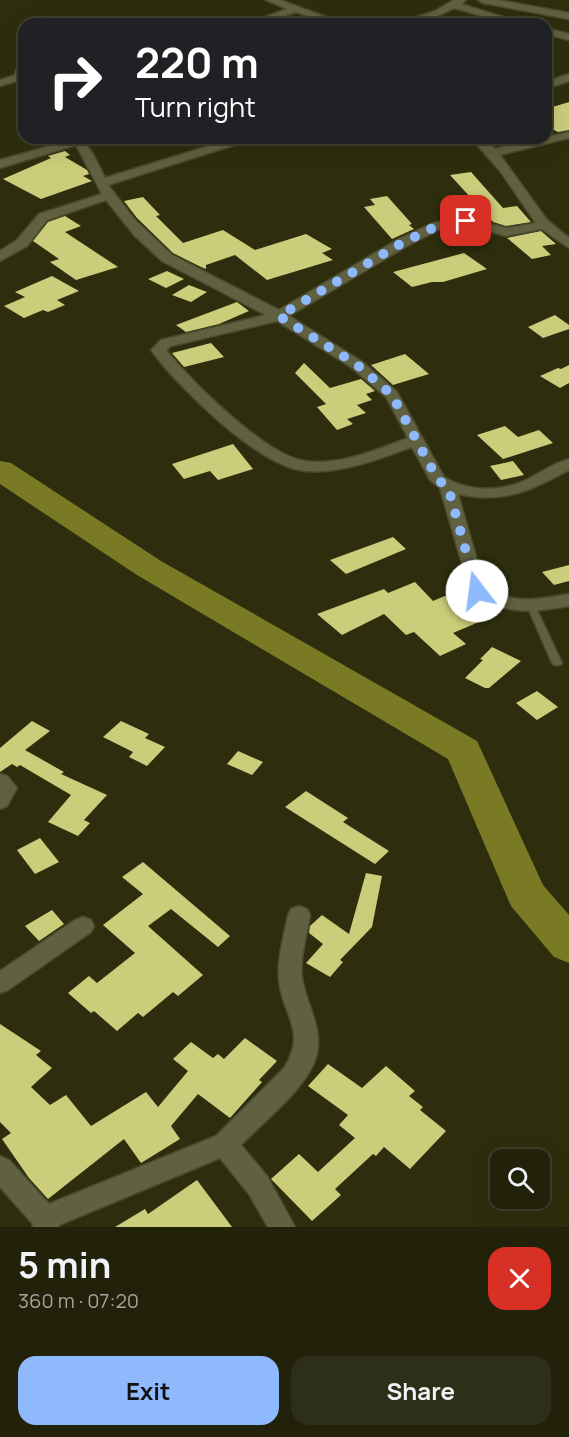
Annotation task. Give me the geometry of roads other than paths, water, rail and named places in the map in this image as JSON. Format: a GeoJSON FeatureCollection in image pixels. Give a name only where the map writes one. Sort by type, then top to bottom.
{"type":"FeatureCollection","features":[{"type":"Feature","properties":{"kind":"street"},"geometry":{"type":"LineString","coordinates":[[271,0],[322,18]]}},
{"type":"Feature","properties":{"kind":"street"},"geometry":{"type":"LineString","coordinates":[[483,0],[569,16]]}},
{"type":"Feature","properties":{"kind":"street"},"geometry":{"type":"LineString","coordinates":[[421,18],[458,3],[503,18]]}},
{"type":"Feature","properties":{"kind":"street"},"geometry":{"type":"LineString","coordinates":[[269,18],[296,9]]}},
{"type":"Feature","properties":{"kind":"street"},"geometry":{"type":"LineString","coordinates":[[438,13],[462,18]]}},
{"type":"Feature","properties":{"kind":"street"},"geometry":{"type":"LineString","coordinates":[[552,33],[569,37]]}},
{"type":"Feature","properties":{"kind":"street"},"geometry":{"type":"LineString","coordinates":[[552,84],[569,77]]}},
{"type":"Feature","properties":{"kind":"street"},"geometry":{"type":"LineString","coordinates":[[0,83],[18,78]]}},
{"type":"Feature","properties":{"kind":"street"},"geometry":{"type":"LineString","coordinates":[[552,139],[569,135]]}},
{"type":"Feature","properties":{"kind":"street"},"geometry":{"type":"LineString","coordinates":[[0,164],[64,144]]}},
{"type":"Feature","properties":{"kind":"street"},"geometry":{"type":"LineString","coordinates":[[80,144],[93,163],[106,189],[128,218],[167,258],[279,316],[356,364],[392,395],[438,480],[448,487],[490,495],[513,492],[569,464]]}},
{"type":"Feature","properties":{"kind":"street"},"geometry":{"type":"LineString","coordinates":[[0,258],[22,243],[43,218],[106,189],[227,144]]}},
{"type":"Feature","properties":{"kind":"street"},"geometry":{"type":"LineString","coordinates":[[484,144],[494,153],[544,225],[569,244]]}},
{"type":"Feature","properties":{"kind":"street"},"geometry":{"type":"LineString","coordinates":[[494,153],[532,144]]}},
{"type":"Feature","properties":{"kind":"street"},"geometry":{"type":"LineString","coordinates":[[417,440],[391,450],[336,464],[318,467],[300,466],[271,453],[235,426],[172,369],[158,350],[166,343],[279,316],[402,243],[437,226],[466,221],[506,232],[544,225]]}},
{"type":"Feature","properties":{"kind":"street"},"geometry":{"type":"LineString","coordinates":[[448,487],[477,591],[504,604],[532,608],[569,600]]}},
{"type":"Feature","properties":{"kind":"street"},"geometry":{"type":"LineString","coordinates":[[0,781],[7,788],[0,801]]}},
{"type":"Feature","properties":{"kind":"street"},"geometry":{"type":"LineString","coordinates":[[0,1168],[45,1222],[225,1144],[292,1076],[306,1051],[305,1026],[291,983],[290,966],[299,915]]}},
{"type":"Feature","properties":{"kind":"street"},"geometry":{"type":"LineString","coordinates":[[0,983],[83,926]]}},
{"type":"Feature","properties":{"kind":"street"},"geometry":{"type":"LineString","coordinates":[[225,1144],[258,1185],[282,1227]]}},
{"type":"Feature","properties":{"kind":"lane"},"geometry":{"type":"LineString","coordinates":[[532,608],[557,663]]}},
{"type":"Feature","properties":{"kind":"waterway"},"geometry":{"type":"LineString","coordinates":[[0,470],[149,568],[464,751],[526,894],[569,945]]}}]}
